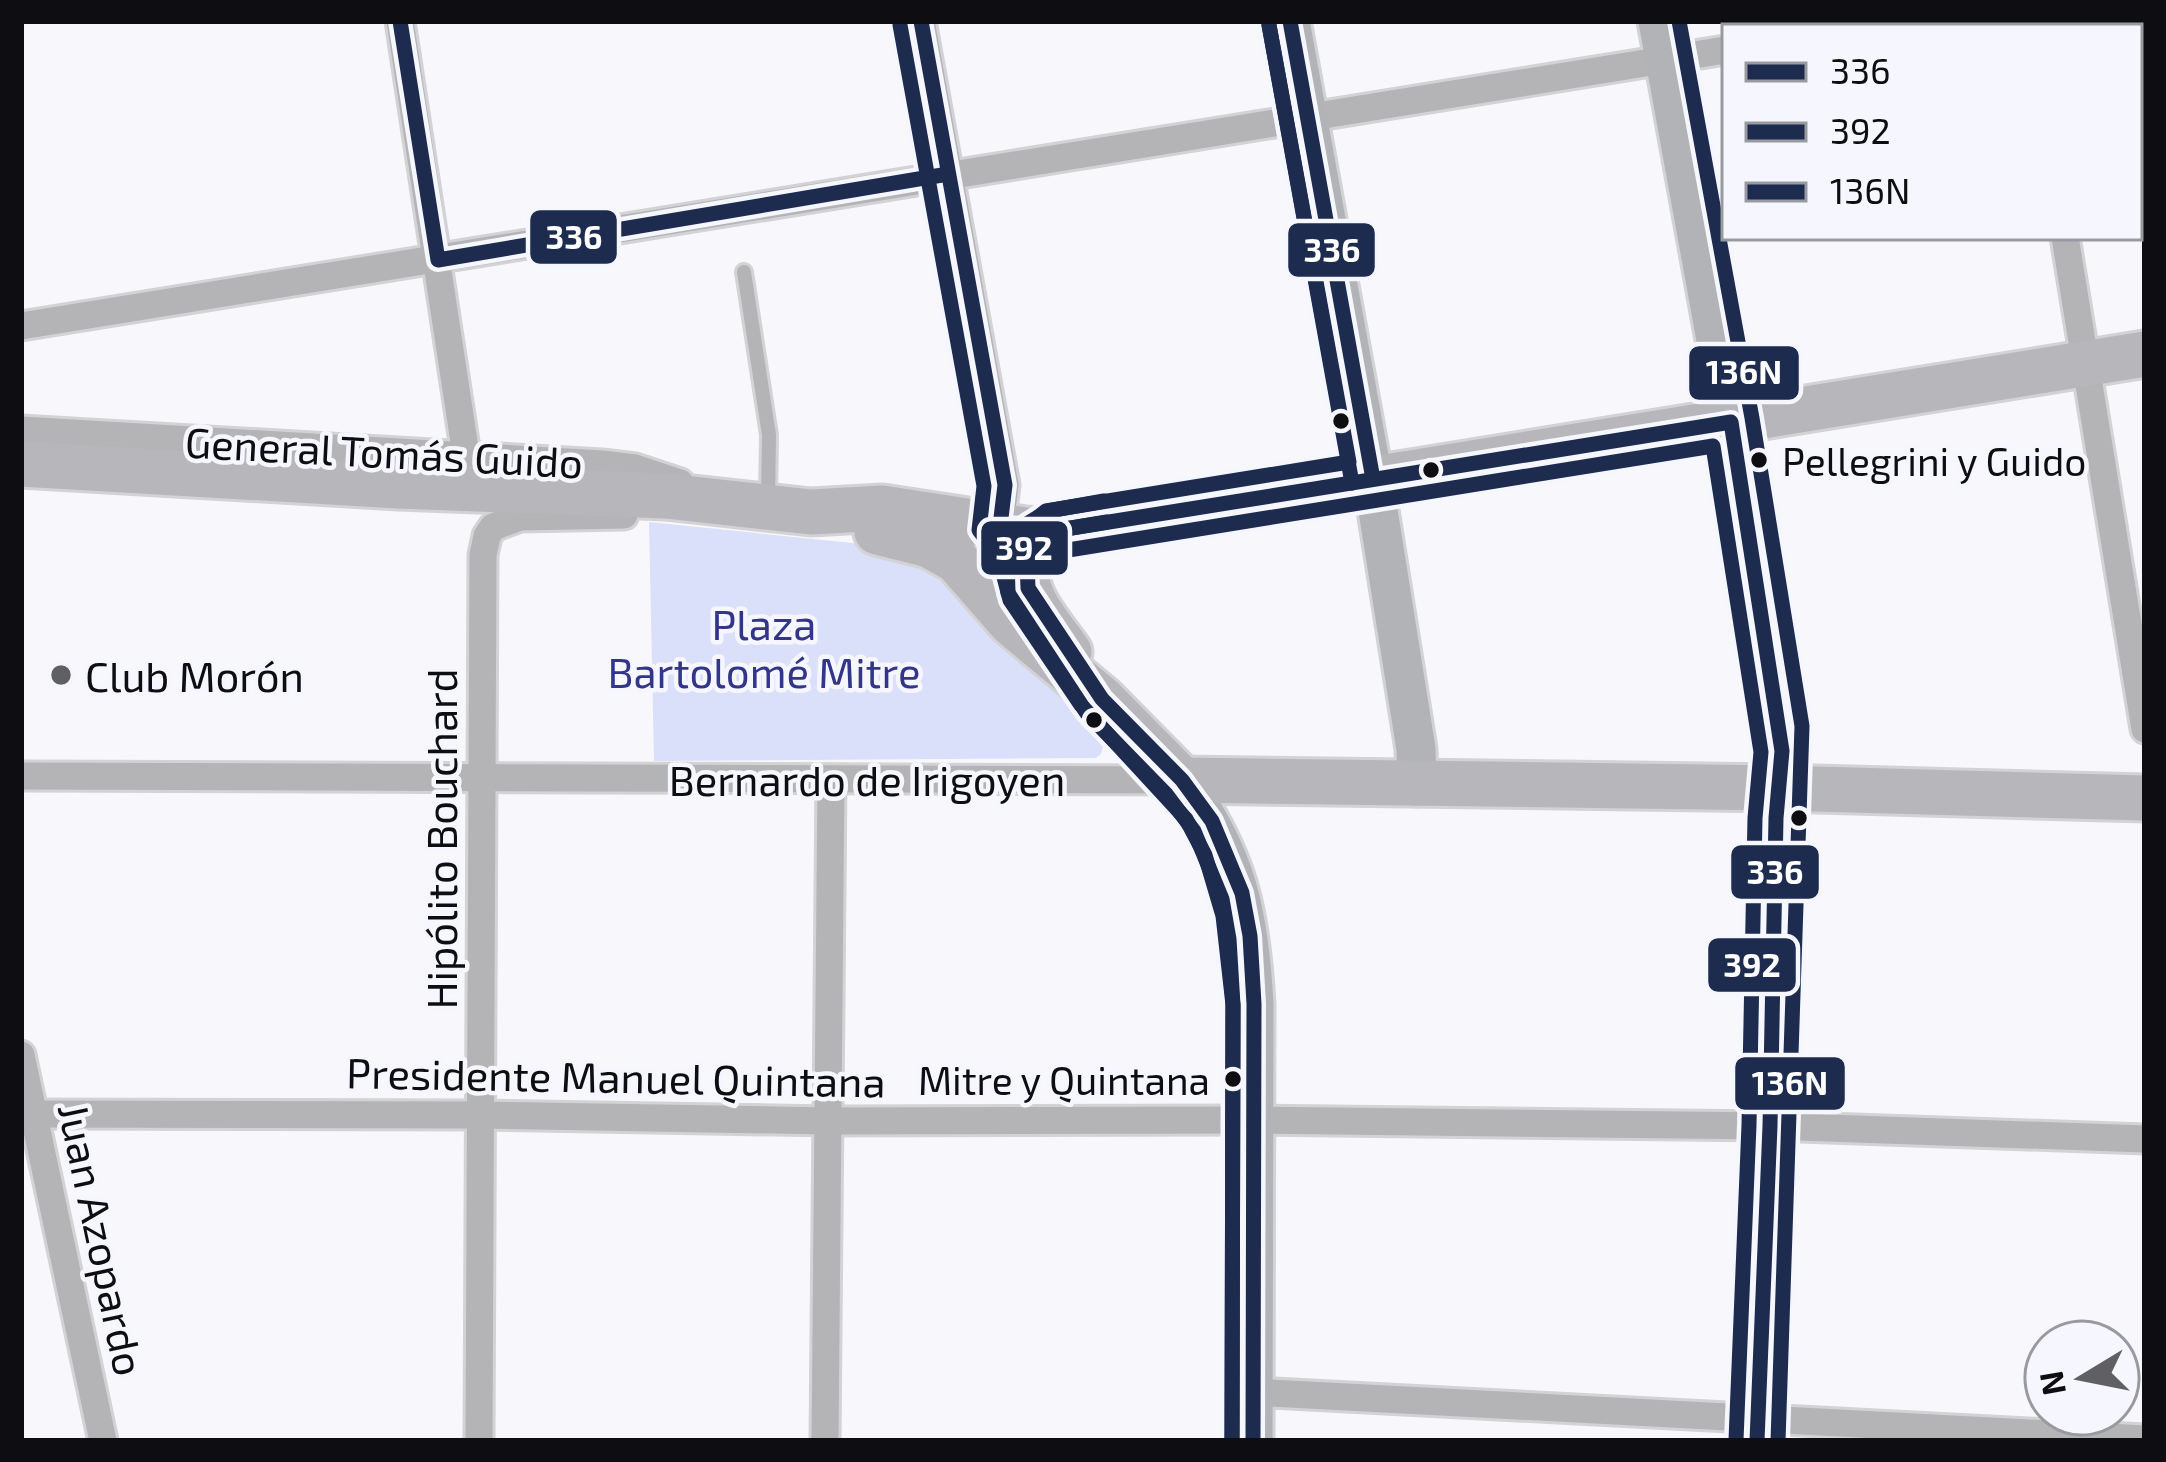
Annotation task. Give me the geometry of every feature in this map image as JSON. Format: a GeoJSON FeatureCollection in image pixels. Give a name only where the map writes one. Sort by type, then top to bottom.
{"type":"FeatureCollection","features":[{"type":"Feature","properties":{"kind":"main road","name":"General Tomás Guido"},"geometry":{"type":"LineString","coordinates":[[21,464],[603,493],[773,508],[883,508],[1053,531],[2145,354]]}},
{"type":"Feature","properties":{"kind":"main road"},"geometry":{"type":"LineString","coordinates":[[773,508],[906,537],[941,550],[966,570],[1029,640],[1102,699],[1182,780]]}},
{"type":"Feature","properties":{"kind":"main road"},"geometry":{"type":"LineString","coordinates":[[1053,531],[1027,563],[1028,588],[1102,699]]}},
{"type":"Feature","properties":{"kind":"main road","name":"Bernardo de Irigoyen"},"geometry":{"type":"LineString","coordinates":[[1182,780],[2145,798]]}},
{"type":"Feature","properties":{"kind":"street"},"geometry":{"type":"LineString","coordinates":[[400,21],[466,455]]}},
{"type":"Feature","properties":{"kind":"street"},"geometry":{"type":"LineString","coordinates":[[921,21],[1004,485],[1000,526]]}},
{"type":"Feature","properties":{"kind":"street"},"geometry":{"type":"LineString","coordinates":[[1290,21],[1373,479],[1416,749],[1417,786]]}},
{"type":"Feature","properties":{"kind":"street"},"geometry":{"type":"LineString","coordinates":[[1658,21],[1781,727],[1758,1430]]}},
{"type":"Feature","properties":{"kind":"street"},"geometry":{"type":"LineString","coordinates":[[21,326],[1722,50]]}},
{"type":"Feature","properties":{"kind":"street"},"geometry":{"type":"LineString","coordinates":[[2065,240],[2145,728]]}},
{"type":"Feature","properties":{"kind":"street","name":"General Tomás Guido"},"geometry":{"type":"LineString","coordinates":[[21,430],[635,469],[773,508]]}},
{"type":"Feature","properties":{"kind":"street","name":"General Tomás Guido"},"geometry":{"type":"LineString","coordinates":[[493,527],[520,518],[773,508]]}},
{"type":"Feature","properties":{"kind":"street","name":"Hipólito Bouchard"},"geometry":{"type":"LineString","coordinates":[[479,1441],[483,555],[493,527]]}},
{"type":"Feature","properties":{"kind":"street","name":"Bernardo de Irigoyen"},"geometry":{"type":"LineString","coordinates":[[21,776],[1182,780]]}},
{"type":"Feature","properties":{"kind":"street"},"geometry":{"type":"LineString","coordinates":[[825,1441],[831,780]]}},
{"type":"Feature","properties":{"kind":"street"},"geometry":{"type":"LineString","coordinates":[[1182,780],[1212,821],[1242,893],[1250,936],[1254,1004],[1252,1441]]}},
{"type":"Feature","properties":{"kind":"street","name":"Juan Azopardo"},"geometry":{"type":"LineString","coordinates":[[21,1055],[27,1114],[104,1441]]}},
{"type":"Feature","properties":{"kind":"street","name":"Presidente Manuel Quintana"},"geometry":{"type":"LineString","coordinates":[[27,1114],[1252,1120],[1770,1126],[2145,1138]]}},
{"type":"Feature","properties":{"kind":"street"},"geometry":{"type":"LineString","coordinates":[[1253,1392],[1758,1430],[2145,1439]]}},
{"type":"Feature","properties":{"kind":"lane"},"geometry":{"type":"LineString","coordinates":[[744,272],[769,435],[773,508]]}},
{"type":"Feature","properties":{"kind":"green space","name":"Plaza Bartolomé Mitre"},"geometry":{"type":"Polygon","coordinates":[[[649,522],[872,545],[916,557],[1098,734],[1101,754],[1096,758],[654,761],[649,522]]]}},
{"type":"Feature","properties":{"kind":"transit line","name":"336"},"geometry":{"type":"LineString","coordinates":[[400,21],[438,260],[948,174]]}},
{"type":"Feature","properties":{"kind":"transit line","name":"336"},"geometry":{"type":"LineString","coordinates":[[921,21],[1005,485],[1000,526],[1053,531],[1731,422],[1782,751],[1757,1441]]}},
{"type":"Feature","properties":{"kind":"transit line","name":"336"},"geometry":{"type":"LineString","coordinates":[[1290,21],[1373,479]]}},
{"type":"Feature","properties":{"kind":"transit line","name":"136N"},"geometry":{"type":"LineString","coordinates":[[1679,21],[1752,418],[1802,726],[1778,1441]]}},
{"type":"Feature","properties":{"kind":"transit line","name":"392"},"geometry":{"type":"LineString","coordinates":[[900,25],[984,486],[979,530],[990,544],[1056,552],[1713,446],[1761,752],[1736,1440]]}},
{"type":"Feature","properties":{"kind":"transit line","name":"392"},"geometry":{"type":"LineString","coordinates":[[1269,25],[1352,483]]}},
{"type":"Feature","properties":{"kind":"transit line","name":"136N"},"geometry":{"type":"LineString","coordinates":[[1232,1441],[1233,1005],[1223,916],[1205,855],[1186,819],[1081,705],[1010,600],[1004,577],[1007,554],[1022,530],[1046,511],[1349,462],[1269,25]]}},
{"type":"Feature","properties":{"kind":"transit line","name":"392"},"geometry":{"type":"LineString","coordinates":[[1104,501],[1048,511],[1027,524],[1007,558],[1008,593],[1086,712],[1166,794],[1194,831],[1222,899],[1233,1005],[1232,1441]]}},
{"type":"Feature","properties":{"kind":"transit line","name":"336"},"geometry":{"type":"LineString","coordinates":[[1107,522],[1053,531],[1041,540],[1027,563],[1028,588],[1102,699],[1182,780],[1212,821],[1242,893],[1254,1004],[1253,1441]]}},
{"type":"Feature","properties":{"kind":"place","name":"Pellegrini y Guido"},"geometry":{"type":"Point","coordinates":[1759,460]}},
{"type":"Feature","properties":{"kind":"place","name":"Club Morón"},"geometry":{"type":"Point","coordinates":[61,675]}},
{"type":"Feature","properties":{"kind":"place","name":"Mitre y Quintana"},"geometry":{"type":"Point","coordinates":[1233,1079]}}]}
